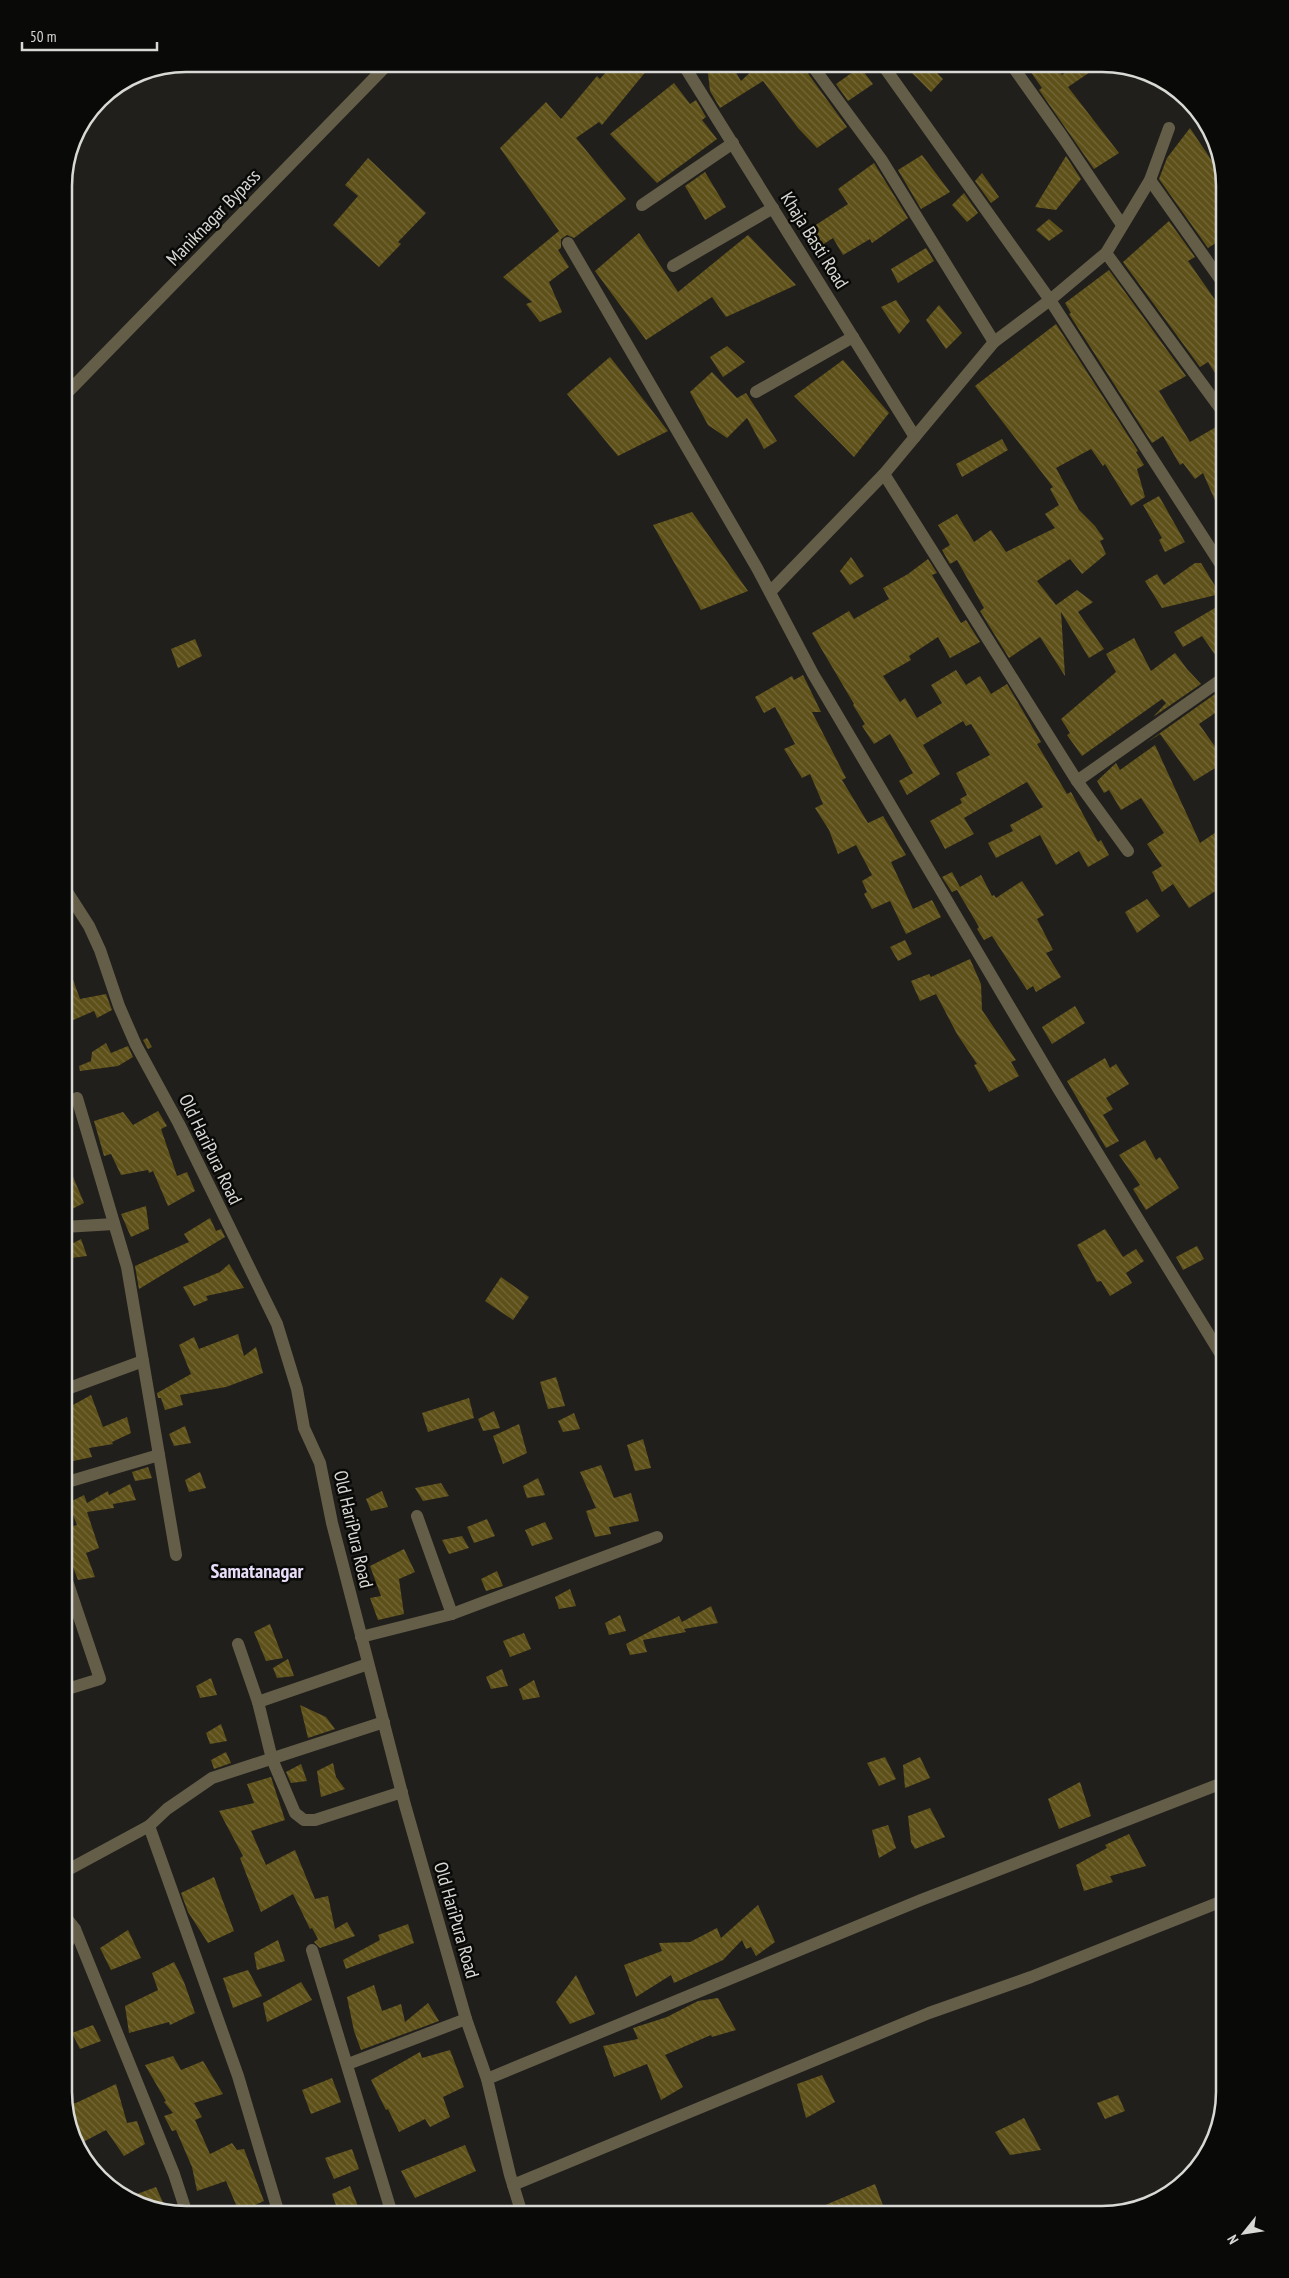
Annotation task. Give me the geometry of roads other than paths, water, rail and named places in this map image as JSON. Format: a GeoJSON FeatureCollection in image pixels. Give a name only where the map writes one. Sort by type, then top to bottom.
{"type":"FeatureCollection","features":[{"type":"Feature","properties":{"kind":"street","name":"Maniknagar Bypass"},"geometry":{"type":"LineString","coordinates":[[73,387],[380,72]]}},
{"type":"Feature","properties":{"kind":"street","name":"Khaja Basti Road"},"geometry":{"type":"LineString","coordinates":[[688,73],[915,437]]}},
{"type":"Feature","properties":{"kind":"street"},"geometry":{"type":"LineString","coordinates":[[817,73],[881,159],[994,342]]}},
{"type":"Feature","properties":{"kind":"street"},"geometry":{"type":"LineString","coordinates":[[888,73],[1050,300],[1216,557]]}},
{"type":"Feature","properties":{"kind":"street"},"geometry":{"type":"LineString","coordinates":[[1017,73],[1122,226]]}},
{"type":"Feature","properties":{"kind":"street"},"geometry":{"type":"LineString","coordinates":[[770,592],[884,474],[994,342],[1050,300],[1106,253],[1150,180],[1169,128]]}},
{"type":"Feature","properties":{"kind":"street"},"geometry":{"type":"LineString","coordinates":[[642,205],[733,143]]}},
{"type":"Feature","properties":{"kind":"street"},"geometry":{"type":"LineString","coordinates":[[1150,180],[1216,273]]}},
{"type":"Feature","properties":{"kind":"street"},"geometry":{"type":"LineString","coordinates":[[672,266],[773,208]]}},
{"type":"Feature","properties":{"kind":"street"},"geometry":{"type":"LineString","coordinates":[[568,243],[770,592],[813,674],[1044,1065],[1216,1347]]}},
{"type":"Feature","properties":{"kind":"street"},"geometry":{"type":"LineString","coordinates":[[1106,253],[1216,403]]}},
{"type":"Feature","properties":{"kind":"street"},"geometry":{"type":"LineString","coordinates":[[756,392],[853,337]]}},
{"type":"Feature","properties":{"kind":"street"},"geometry":{"type":"LineString","coordinates":[[884,474],[1078,781],[1128,851]]}},
{"type":"Feature","properties":{"kind":"street"},"geometry":{"type":"LineString","coordinates":[[1078,781],[1216,683]]}},
{"type":"Feature","properties":{"kind":"street","name":"Old HariPura Road"},"geometry":{"type":"LineString","coordinates":[[73,901],[89,926],[100,950],[119,1006],[136,1045],[179,1124],[277,1324],[297,1389],[304,1428],[320,1463],[332,1523],[402,1792],[466,2019],[487,2079],[519,2205]]}},
{"type":"Feature","properties":{"kind":"street"},"geometry":{"type":"LineString","coordinates":[[77,1098],[127,1267],[176,1555]]}},
{"type":"Feature","properties":{"kind":"street"},"geometry":{"type":"LineString","coordinates":[[73,1226],[114,1224]]}},
{"type":"Feature","properties":{"kind":"street"},"geometry":{"type":"LineString","coordinates":[[73,1387],[143,1361]]}},
{"type":"Feature","properties":{"kind":"street"},"geometry":{"type":"LineString","coordinates":[[73,1480],[159,1455]]}},
{"type":"Feature","properties":{"kind":"street"},"geometry":{"type":"LineString","coordinates":[[417,1516],[452,1614]]}},
{"type":"Feature","properties":{"kind":"street"},"geometry":{"type":"LineString","coordinates":[[361,1637],[452,1614],[657,1538]]}},
{"type":"Feature","properties":{"kind":"street"},"geometry":{"type":"LineString","coordinates":[[73,1599],[100,1679],[73,1687]]}},
{"type":"Feature","properties":{"kind":"street"},"geometry":{"type":"LineString","coordinates":[[238,1644],[258,1702],[272,1759],[295,1814],[304,1820],[315,1820],[402,1792]]}},
{"type":"Feature","properties":{"kind":"street"},"geometry":{"type":"LineString","coordinates":[[258,1702],[368,1664]]}},
{"type":"Feature","properties":{"kind":"street"},"geometry":{"type":"LineString","coordinates":[[73,1867],[149,1826],[167,1809],[212,1778],[384,1722]]}},
{"type":"Feature","properties":{"kind":"street"},"geometry":{"type":"LineString","coordinates":[[487,2079],[921,1900],[1216,1785]]}},
{"type":"Feature","properties":{"kind":"street"},"geometry":{"type":"LineString","coordinates":[[149,1826],[238,2076],[275,2205]]}},
{"type":"Feature","properties":{"kind":"street"},"geometry":{"type":"LineString","coordinates":[[513,2185],[929,2013],[1031,1977],[1216,1904]]}},
{"type":"Feature","properties":{"kind":"street"},"geometry":{"type":"LineString","coordinates":[[73,1926],[174,2174],[184,2205]]}},
{"type":"Feature","properties":{"kind":"street"},"geometry":{"type":"LineString","coordinates":[[73,1933],[75,1929]]}},
{"type":"Feature","properties":{"kind":"street"},"geometry":{"type":"LineString","coordinates":[[312,1950],[389,2205]]}},
{"type":"Feature","properties":{"kind":"street"},"geometry":{"type":"LineString","coordinates":[[348,2064],[466,2019]]}},
{"type":"Feature","properties":{"kind":"district","name":"Samatanagar"},"geometry":{"type":"Point","coordinates":[257,1571]}}]}
